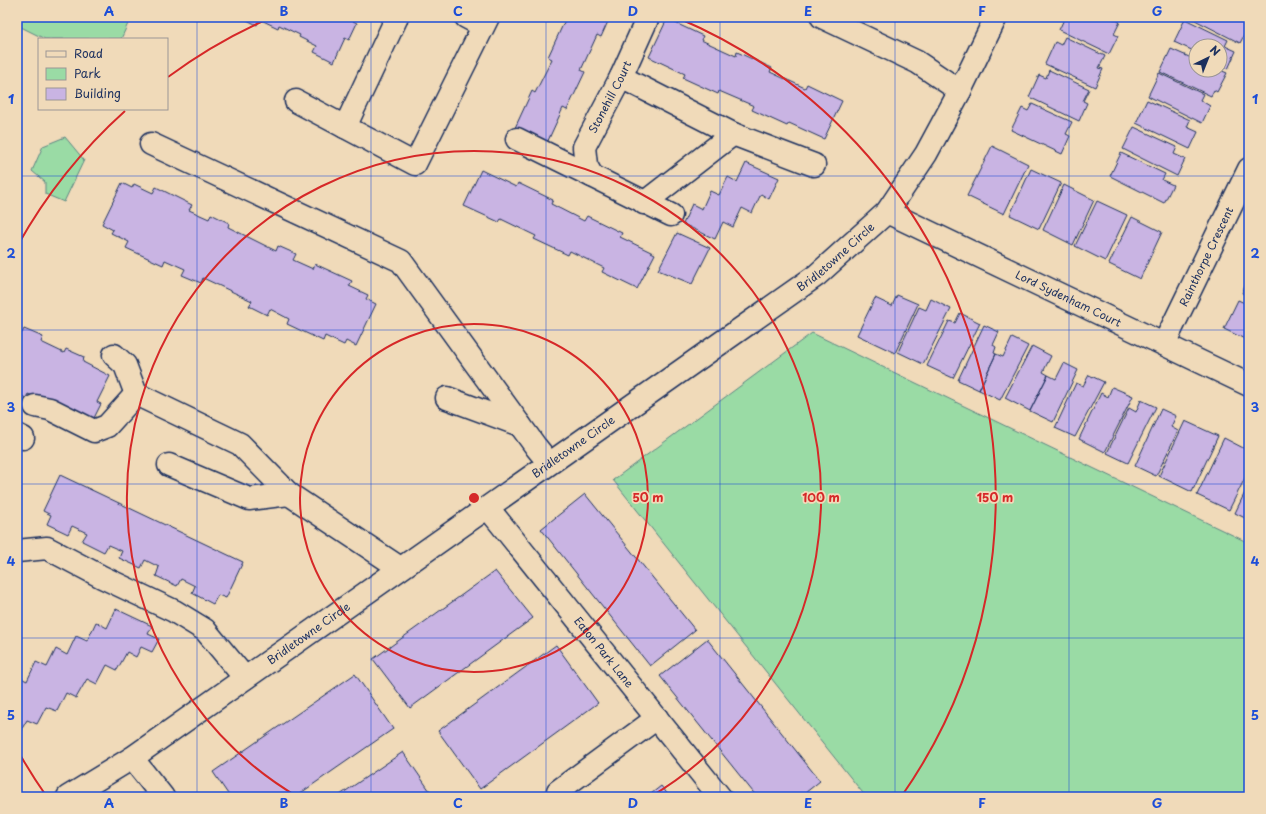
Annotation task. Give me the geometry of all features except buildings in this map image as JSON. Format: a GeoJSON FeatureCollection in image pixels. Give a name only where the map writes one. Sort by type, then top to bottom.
{"type":"FeatureCollection","features":[{"type":"Feature","properties":{"kind":"street"},"geometry":{"type":"LineString","coordinates":[[345,127],[397,17]]}},
{"type":"Feature","properties":{"kind":"street","name":"Stonehill Court"},"geometry":{"type":"LineString","coordinates":[[592,176],[586,165],[584,146],[621,77],[648,17]]}},
{"type":"Feature","properties":{"kind":"street"},"geometry":{"type":"LineString","coordinates":[[822,17],[917,62],[960,91]]}},
{"type":"Feature","properties":{"kind":"street","name":"Bridletowne Circle"},"geometry":{"type":"LineString","coordinates":[[68,797],[132,758],[817,275],[887,212],[926,154],[960,91],[996,17]]}},
{"type":"Feature","properties":{"kind":"street"},"geometry":{"type":"LineString","coordinates":[[296,101],[416,164],[479,20]]}},
{"type":"Feature","properties":{"kind":"street"},"geometry":{"type":"LineString","coordinates":[[621,77],[733,134],[814,165]]}},
{"type":"Feature","properties":{"kind":"street"},"geometry":{"type":"LineString","coordinates":[[644,202],[733,134]]}},
{"type":"Feature","properties":{"kind":"street"},"geometry":{"type":"LineString","coordinates":[[517,139],[671,215]]}},
{"type":"Feature","properties":{"kind":"street"},"geometry":{"type":"LineString","coordinates":[[152,144],[401,261],[549,463]]}},
{"type":"Feature","properties":{"kind":"street","name":"Rainthorpe Crescent"},"geometry":{"type":"LineString","coordinates":[[1164,344],[1249,169]]}},
{"type":"Feature","properties":{"kind":"street","name":"Lord Sydenham Court"},"geometry":{"type":"LineString","coordinates":[[887,212],[1249,385]]}},
{"type":"Feature","properties":{"kind":"street"},"geometry":{"type":"LineString","coordinates":[[114,355],[125,365],[136,394],[240,444],[289,494],[400,568]]}},
{"type":"Feature","properties":{"kind":"street"},"geometry":{"type":"LineString","coordinates":[[35,406],[50,409],[94,431],[107,426],[136,394]]}},
{"type":"Feature","properties":{"kind":"street"},"geometry":{"type":"LineString","coordinates":[[447,398],[520,425]]}},
{"type":"Feature","properties":{"kind":"street"},"geometry":{"type":"LineString","coordinates":[[169,465],[249,499],[289,494]]}},
{"type":"Feature","properties":{"kind":"street","name":"Eaton Park Lane"},"geometry":{"type":"LineString","coordinates":[[488,508],[720,797]]}},
{"type":"Feature","properties":{"kind":"street"},"geometry":{"type":"LineString","coordinates":[[17,551],[47,548],[102,577],[174,611],[205,630],[245,678]]}},
{"type":"Feature","properties":{"kind":"street"},"geometry":{"type":"LineString","coordinates":[[558,791],[656,718]]}},
{"type":"Feature","properties":{"kind":"street"},"geometry":{"type":"LineString","coordinates":[[132,758],[163,797]]}},
{"type":"Feature","properties":{"kind":"green space"},"geometry":{"type":"Polygon","coordinates":[[[17,17],[131,17],[121,38],[43,38],[17,25],[17,17]]]}},
{"type":"Feature","properties":{"kind":"green space"},"geometry":{"type":"Polygon","coordinates":[[[65,137],[84,160],[64,202],[45,194],[45,182],[32,171],[43,146],[65,137]]]}},
{"type":"Feature","properties":{"kind":"green space"},"geometry":{"type":"Polygon","coordinates":[[[812,333],[1249,543],[1249,797],[866,797],[613,480],[812,333]]]}}]}
